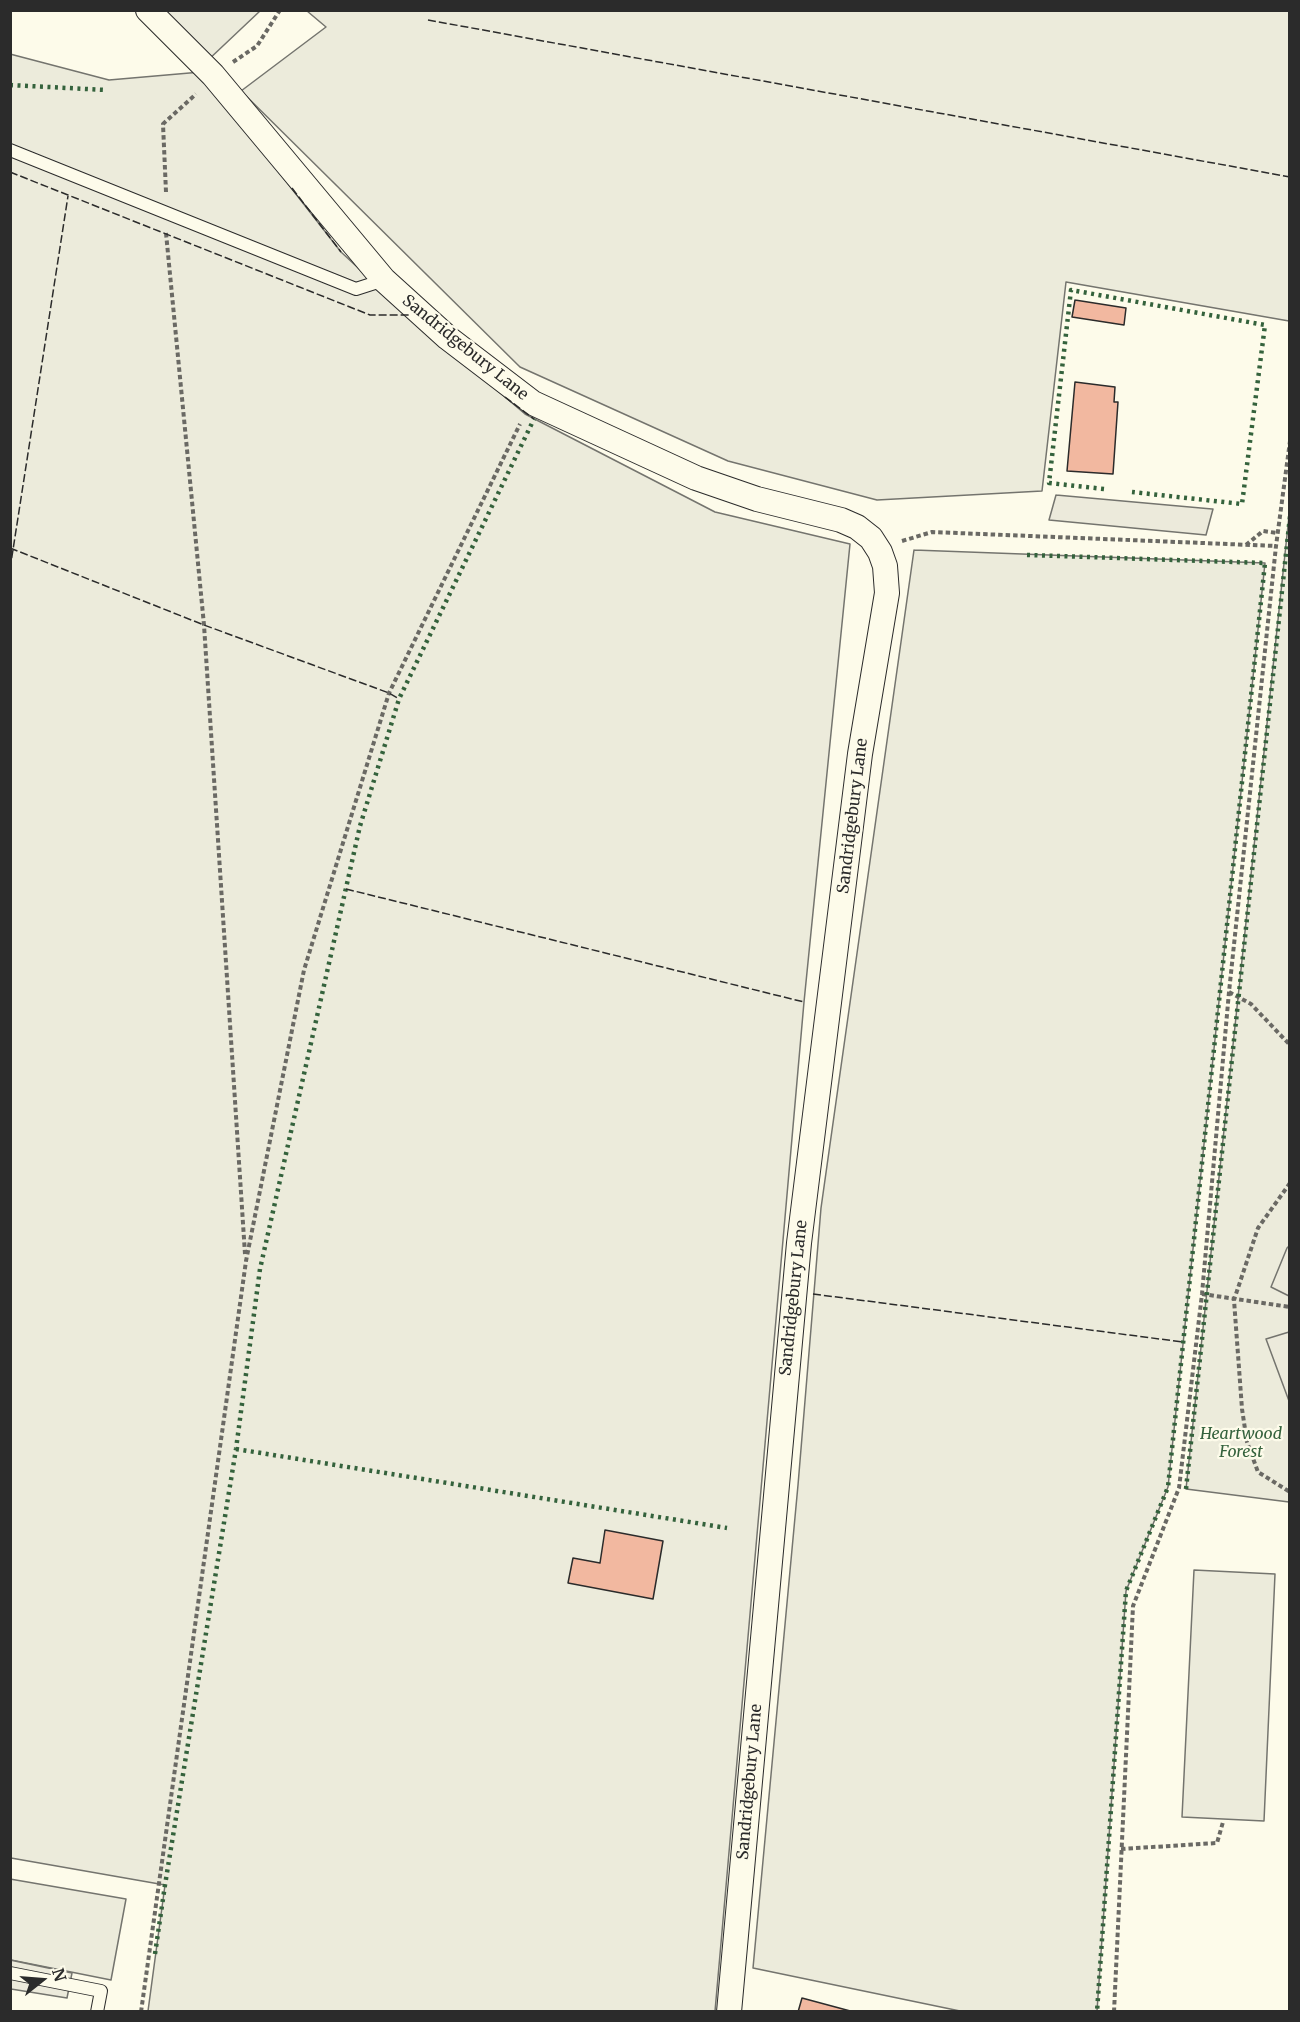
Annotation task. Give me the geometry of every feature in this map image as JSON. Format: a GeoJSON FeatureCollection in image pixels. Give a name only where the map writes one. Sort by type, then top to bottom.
{"type":"FeatureCollection","features":[{"type":"Feature","properties":{"kind":"street","name":"Sandridgebury Lane"},"geometry":{"type":"LineString","coordinates":[[148,10],[213,75],[384,280],[448,338],[533,403],[696,478],[757,499],[842,520],[857,527],[871,538],[885,566],[887,593],[860,754],[799,1243],[729,2012]]}},
{"type":"Feature","properties":{"kind":"lane"},"geometry":{"type":"LineString","coordinates":[[10,150],[356,289],[384,280]]}},
{"type":"Feature","properties":{"kind":"lane"},"geometry":{"type":"LineString","coordinates":[[10,1973],[101,1991],[97,2012]]}},
{"type":"Feature","properties":{"kind":"path"},"geometry":{"type":"LineString","coordinates":[[246,1261],[205,637],[167,245],[164,124],[213,75],[257,46],[280,10]]}},
{"type":"Feature","properties":{"kind":"path"},"geometry":{"type":"LineString","coordinates":[[141,2012],[246,1261],[304,970],[389,693],[525,414],[533,403]]}},
{"type":"Feature","properties":{"kind":"path"},"geometry":{"type":"LineString","coordinates":[[1114,2012],[1133,1606],[1179,1488],[1202,1294],[1229,992],[1277,533],[1290,441]]}},
{"type":"Feature","properties":{"kind":"path"},"geometry":{"type":"LineString","coordinates":[[1246,545],[1263,531],[1277,533]]}},
{"type":"Feature","properties":{"kind":"path"},"geometry":{"type":"LineString","coordinates":[[880,552],[904,539],[932,532],[1276,546]]}},
{"type":"Feature","properties":{"kind":"path"},"geometry":{"type":"LineString","coordinates":[[1229,992],[1251,1004],[1290,1045]]}},
{"type":"Feature","properties":{"kind":"path"},"geometry":{"type":"LineString","coordinates":[[1290,1183],[1258,1228],[1234,1300],[1242,1409],[1247,1442],[1258,1472],[1290,1492]]}},
{"type":"Feature","properties":{"kind":"path"},"geometry":{"type":"LineString","coordinates":[[1202,1294],[1290,1307]]}},
{"type":"Feature","properties":{"kind":"path"},"geometry":{"type":"LineString","coordinates":[[1121,1849],[1217,1843],[1223,1822]]}},
{"type":"Feature","properties":{"kind":"green space"},"geometry":{"type":"Polygon","coordinates":[[[152,11],[260,11],[206,62],[152,11]]]}},
{"type":"Feature","properties":{"kind":"green space"},"geometry":{"type":"Polygon","coordinates":[[[307,11],[1289,11],[1289,321],[1066,282],[1042,491],[877,500],[728,461],[520,367],[241,91],[326,27],[307,11]]]}},
{"type":"Feature","properties":{"kind":"green space"},"geometry":{"type":"Polygon","coordinates":[[[10,54],[109,80],[201,72],[341,252],[409,315],[525,414],[715,512],[850,544],[804,1002],[715,2011],[148,2011],[165,1885],[11,1858],[10,54]]]}},
{"type":"Feature","properties":{"kind":"green space","name":"Heartwood Forest"},"geometry":{"type":"Polygon","coordinates":[[[1289,516],[1289,1502],[1186,1489],[1289,516]]]}},
{"type":"Feature","properties":{"kind":"green space"},"geometry":{"type":"Polygon","coordinates":[[[914,550],[1265,563],[1168,1487],[1126,1591],[1097,2011],[960,2011],[753,1968],[821,1208],[914,550]]]}},
{"type":"Feature","properties":{"kind":"green space"},"geometry":{"type":"Polygon","coordinates":[[[1194,1570],[1275,1574],[1264,1821],[1182,1817],[1194,1570]]]}},
{"type":"Feature","properties":{"kind":"green space"},"geometry":{"type":"Polygon","coordinates":[[[10,1879],[126,1899],[111,1980],[11,1960],[10,1879]]]}},
{"type":"Feature","properties":{"kind":"shaded area"},"geometry":{"type":"Polygon","coordinates":[[[1056,495],[1213,509],[1206,535],[1049,520],[1056,495]]]}},
{"type":"Feature","properties":{"kind":"shaded area"},"geometry":{"type":"Polygon","coordinates":[[[1289,1246],[1289,1296],[1271,1287],[1289,1246]]]}},
{"type":"Feature","properties":{"kind":"shaded area"},"geometry":{"type":"Polygon","coordinates":[[[1290,1332],[1289,1401],[1266,1339],[1290,1332]]]}},
{"type":"Feature","properties":{"kind":"shaded area"},"geometry":{"type":"Polygon","coordinates":[[[10,1960],[72,1973],[67,1998],[11,1989],[10,1960]]]}},
{"type":"Feature","properties":{"kind":"building"},"geometry":{"type":"Polygon","coordinates":[[[1075,300],[1126,308],[1124,325],[1072,317],[1075,300]]]}},
{"type":"Feature","properties":{"kind":"building"},"geometry":{"type":"Polygon","coordinates":[[[1075,382],[1115,387],[1114,402],[1118,402],[1113,474],[1067,471],[1075,382]]]}},
{"type":"Feature","properties":{"kind":"building"},"geometry":{"type":"Polygon","coordinates":[[[605,1530],[663,1541],[653,1599],[568,1583],[573,1558],[600,1563],[605,1530]]]}},
{"type":"Feature","properties":{"kind":"building"},"geometry":{"type":"Polygon","coordinates":[[[802,1998],[854,2012],[798,2012],[802,1998]]]}},
{"type":"Feature","properties":{"kind":"hedge"},"geometry":{"type":"LineString","coordinates":[[10,85],[106,90]]}},
{"type":"Feature","properties":{"kind":"hedge"},"geometry":{"type":"LineString","coordinates":[[1104,489],[1049,483],[1071,290],[1265,325],[1242,504],[1132,492]]}},
{"type":"Feature","properties":{"kind":"hedge"},"geometry":{"type":"LineString","coordinates":[[155,1954],[236,1449],[260,1269],[360,826],[399,699],[534,419]]}},
{"type":"Feature","properties":{"kind":"hedge"},"geometry":{"type":"LineString","coordinates":[[1186,1489],[1290,516]]}},
{"type":"Feature","properties":{"kind":"hedge"},"geometry":{"type":"LineString","coordinates":[[1027,555],[1265,563],[1168,1487],[1126,1591],[1097,2012]]}},
{"type":"Feature","properties":{"kind":"hedge"},"geometry":{"type":"LineString","coordinates":[[236,1449],[727,1528]]}},
{"type":"Feature","properties":{"kind":"fence"},"geometry":{"type":"LineString","coordinates":[[428,20],[1290,177]]}},
{"type":"Feature","properties":{"kind":"fence"},"geometry":{"type":"LineString","coordinates":[[10,172],[370,315],[409,315]]}},
{"type":"Feature","properties":{"kind":"fence"},"geometry":{"type":"LineString","coordinates":[[292,188],[341,252]]}},
{"type":"Feature","properties":{"kind":"fence"},"geometry":{"type":"LineString","coordinates":[[10,569],[68,196]]}},
{"type":"Feature","properties":{"kind":"fence"},"geometry":{"type":"LineString","coordinates":[[505,397],[534,419]]}},
{"type":"Feature","properties":{"kind":"fence"},"geometry":{"type":"LineString","coordinates":[[10,548],[204,625],[389,693],[399,699]]}},
{"type":"Feature","properties":{"kind":"fence"},"geometry":{"type":"LineString","coordinates":[[346,889],[804,1002]]}},
{"type":"Feature","properties":{"kind":"fence"},"geometry":{"type":"LineString","coordinates":[[813,1294],[1183,1342]]}}]}
